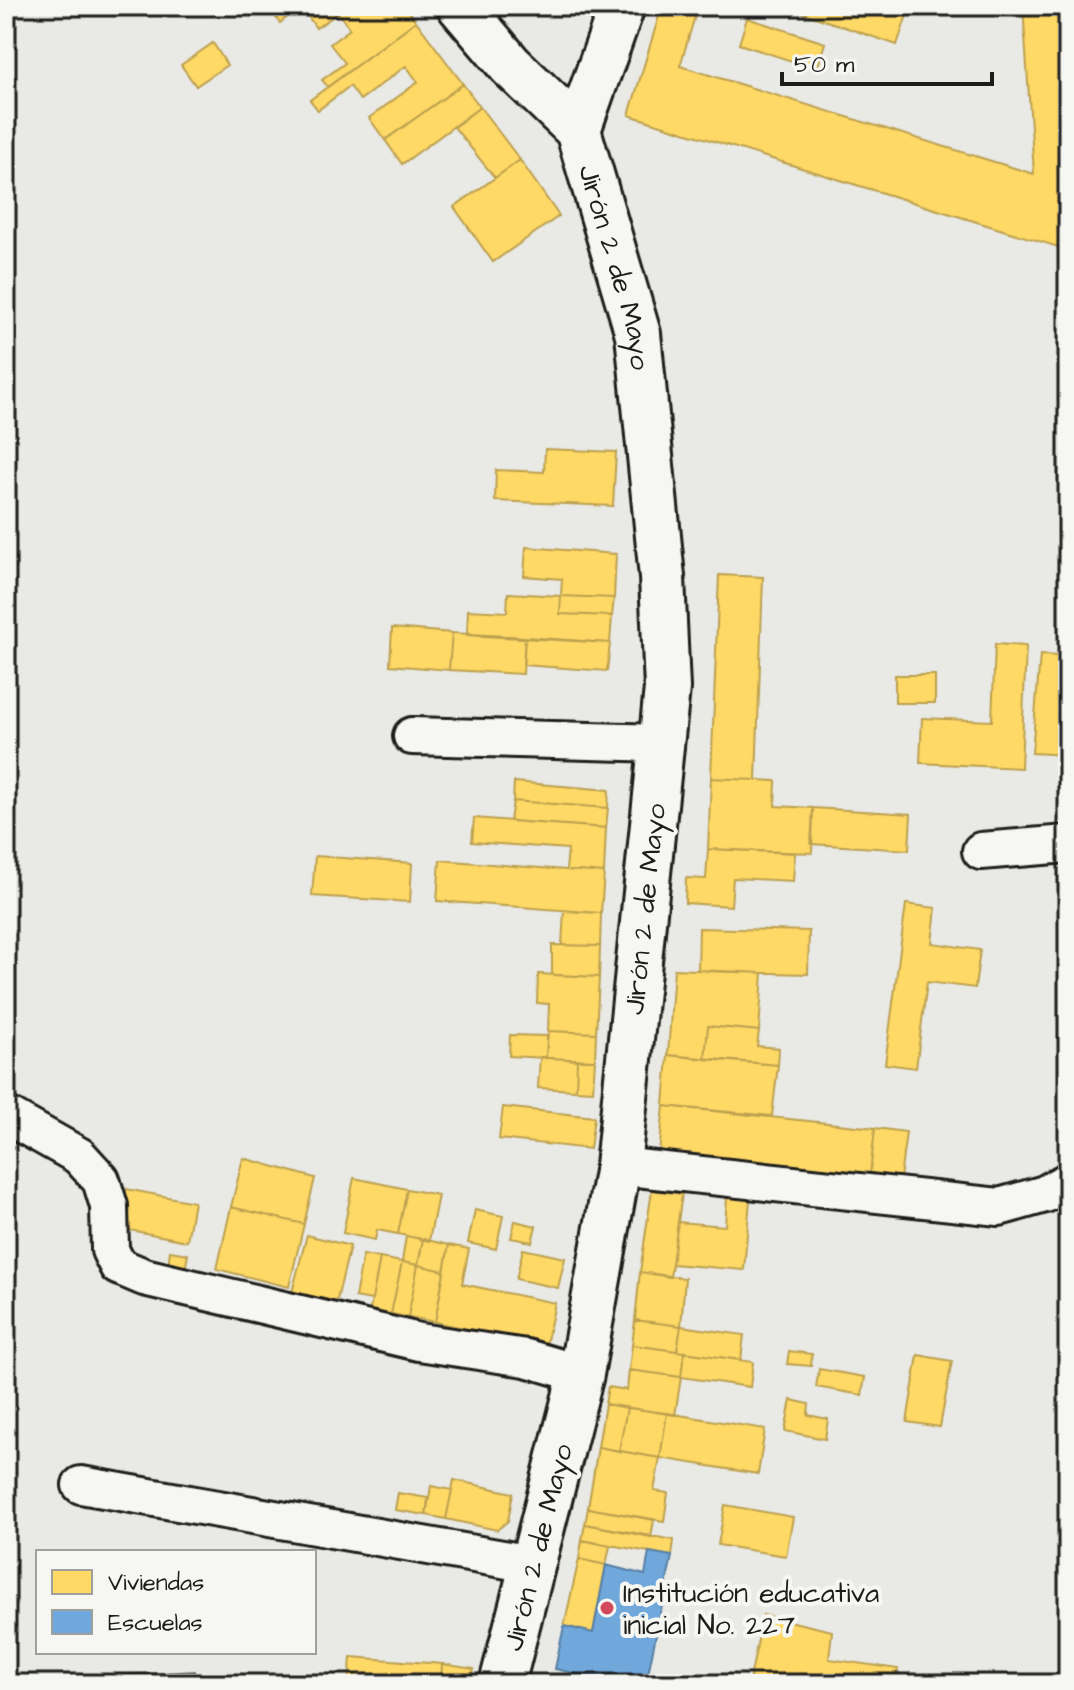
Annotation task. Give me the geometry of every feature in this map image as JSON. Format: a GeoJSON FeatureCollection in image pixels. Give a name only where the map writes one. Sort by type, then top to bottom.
{"type":"FeatureCollection","features":[{"type":"Feature","properties":{"kind":"main road"},"geometry":{"type":"LineString","coordinates":[[460,6],[510,65],[578,130],[622,6]]}},
{"type":"Feature","properties":{"kind":"main road","name":"Jirón 2 de Mayo"},"geometry":{"type":"LineString","coordinates":[[502,1684],[581,1374],[618,1166],[667,688],[662,577],[638,334],[578,130]]}},
{"type":"Feature","properties":{"kind":"street"},"geometry":{"type":"LineString","coordinates":[[412,736],[662,743]]}},
{"type":"Feature","properties":{"kind":"street"},"geometry":{"type":"LineString","coordinates":[[981,851],[1068,844]]}},
{"type":"Feature","properties":{"kind":"street"},"geometry":{"type":"LineString","coordinates":[[6,1115],[79,1156],[101,1180],[109,1206],[110,1250],[118,1266],[144,1277],[419,1342],[526,1358],[581,1374]]}},
{"type":"Feature","properties":{"kind":"street"},"geometry":{"type":"LineString","coordinates":[[618,1166],[999,1207],[1045,1194],[1068,1181]]}},
{"type":"Feature","properties":{"kind":"street"},"geometry":{"type":"LineString","coordinates":[[81,1485],[531,1564]]}},
{"type":"Feature","properties":{"kind":"shaded area"},"geometry":{"type":"Polygon","coordinates":[[[194,1671],[194,1684],[6,1684],[6,1682],[194,1671]]]}},
{"type":"Feature","properties":{"kind":"building: Viviendas"},"geometry":{"type":"Polygon","coordinates":[[[301,6],[280,23],[269,8],[301,6]]]}},
{"type":"Feature","properties":{"kind":"building: Viviendas"},"geometry":{"type":"Polygon","coordinates":[[[301,6],[348,6],[316,28],[301,6]]]}},
{"type":"Feature","properties":{"kind":"building: Viviendas"},"geometry":{"type":"Polygon","coordinates":[[[348,6],[405,6],[416,21],[328,87],[322,80],[345,63],[330,44],[350,29],[338,13],[348,6]]]}},
{"type":"Feature","properties":{"kind":"building: Viviendas"},"geometry":{"type":"Polygon","coordinates":[[[549,6],[570,6],[568,13],[549,6]]]}},
{"type":"Feature","properties":{"kind":"building: Viviendas"},"geometry":{"type":"Polygon","coordinates":[[[662,6],[698,6],[680,66],[1034,174],[1023,6],[1068,6],[1068,250],[629,115],[662,6]]]}},
{"type":"Feature","properties":{"kind":"building: Viviendas"},"geometry":{"type":"Polygon","coordinates":[[[783,6],[910,6],[897,45],[783,6]]]}},
{"type":"Feature","properties":{"kind":"building: Viviendas"},"geometry":{"type":"Polygon","coordinates":[[[747,18],[825,43],[817,69],[739,44],[747,18]]]}},
{"type":"Feature","properties":{"kind":"building: Viviendas"},"geometry":{"type":"Polygon","coordinates":[[[416,21],[463,84],[385,140],[369,118],[418,82],[406,66],[360,100],[350,86],[318,110],[310,100],[416,21]]]}},
{"type":"Feature","properties":{"kind":"building: Viviendas"},"geometry":{"type":"Polygon","coordinates":[[[213,43],[227,65],[196,86],[181,65],[213,43]]]}},
{"type":"Feature","properties":{"kind":"building: Viviendas"},"geometry":{"type":"Polygon","coordinates":[[[463,84],[480,107],[402,164],[385,140],[463,84]]]}},
{"type":"Feature","properties":{"kind":"building: Viviendas"},"geometry":{"type":"Polygon","coordinates":[[[480,107],[520,160],[495,178],[454,127],[480,107]]]}},
{"type":"Feature","properties":{"kind":"building: Viviendas"},"geometry":{"type":"Polygon","coordinates":[[[520,160],[559,216],[493,262],[454,207],[520,160]]]}},
{"type":"Feature","properties":{"kind":"building: Viviendas"},"geometry":{"type":"Polygon","coordinates":[[[545,449],[616,452],[613,506],[495,501],[496,470],[544,472],[545,449]]]}},
{"type":"Feature","properties":{"kind":"building: Viviendas"},"geometry":{"type":"Polygon","coordinates":[[[526,547],[616,554],[614,598],[561,596],[562,579],[524,576],[526,547]]]}},
{"type":"Feature","properties":{"kind":"building: Viviendas"},"geometry":{"type":"Polygon","coordinates":[[[1068,551],[1068,755],[1032,753],[1040,655],[1060,656],[1068,551]]]}},
{"type":"Feature","properties":{"kind":"building: Viviendas"},"geometry":{"type":"Polygon","coordinates":[[[719,575],[763,577],[756,780],[711,778],[719,575]]]}},
{"type":"Feature","properties":{"kind":"building: Viviendas"},"geometry":{"type":"Polygon","coordinates":[[[508,593],[561,596],[560,614],[612,616],[610,643],[467,635],[468,610],[507,612],[508,593]]]}},
{"type":"Feature","properties":{"kind":"building: Viviendas"},"geometry":{"type":"Polygon","coordinates":[[[561,596],[614,598],[612,616],[560,614],[561,596]]]}},
{"type":"Feature","properties":{"kind":"building: Viviendas"},"geometry":{"type":"Polygon","coordinates":[[[392,628],[452,633],[449,670],[390,665],[392,628]]]}},
{"type":"Feature","properties":{"kind":"building: Viviendas"},"geometry":{"type":"Polygon","coordinates":[[[452,633],[525,637],[523,674],[449,670],[452,633]]]}},
{"type":"Feature","properties":{"kind":"building: Viviendas"},"geometry":{"type":"Polygon","coordinates":[[[525,637],[610,643],[607,671],[523,665],[525,637]]]}},
{"type":"Feature","properties":{"kind":"building: Viviendas"},"geometry":{"type":"Polygon","coordinates":[[[995,644],[1026,646],[1021,768],[920,763],[922,718],[992,721],[995,644]]]}},
{"type":"Feature","properties":{"kind":"building: Viviendas"},"geometry":{"type":"Polygon","coordinates":[[[895,675],[935,675],[935,703],[895,703],[895,675]]]}},
{"type":"Feature","properties":{"kind":"building: Viviendas"},"geometry":{"type":"Polygon","coordinates":[[[711,778],[776,781],[775,806],[813,808],[812,853],[708,849],[711,778]]]}},
{"type":"Feature","properties":{"kind":"building: Viviendas"},"geometry":{"type":"Polygon","coordinates":[[[514,782],[609,790],[608,808],[513,801],[514,782]]]}},
{"type":"Feature","properties":{"kind":"building: Viviendas"},"geometry":{"type":"Polygon","coordinates":[[[513,801],[608,808],[606,828],[510,821],[513,801]]]}},
{"type":"Feature","properties":{"kind":"building: Viviendas"},"geometry":{"type":"Polygon","coordinates":[[[813,808],[911,814],[909,850],[811,844],[813,808]]]}},
{"type":"Feature","properties":{"kind":"building: Viviendas"},"geometry":{"type":"Polygon","coordinates":[[[474,818],[606,828],[604,873],[566,870],[568,849],[472,842],[474,818]]]}},
{"type":"Feature","properties":{"kind":"building: Viviendas"},"geometry":{"type":"Polygon","coordinates":[[[708,849],[795,853],[793,881],[733,878],[731,906],[685,903],[686,878],[706,879],[708,849]]]}},
{"type":"Feature","properties":{"kind":"building: Viviendas"},"geometry":{"type":"Polygon","coordinates":[[[315,856],[412,863],[410,902],[312,896],[315,856]]]}},
{"type":"Feature","properties":{"kind":"building: Viviendas"},"geometry":{"type":"Polygon","coordinates":[[[440,860],[604,873],[601,913],[437,901],[440,860]]]}},
{"type":"Feature","properties":{"kind":"building: Viviendas"},"geometry":{"type":"Polygon","coordinates":[[[906,904],[936,908],[932,943],[980,950],[975,988],[927,982],[916,1068],[885,1064],[906,904]]]}},
{"type":"Feature","properties":{"kind":"building: Viviendas"},"geometry":{"type":"Polygon","coordinates":[[[564,911],[601,913],[600,946],[562,945],[564,911]]]}},
{"type":"Feature","properties":{"kind":"building: Viviendas"},"geometry":{"type":"Polygon","coordinates":[[[699,928],[809,931],[808,974],[698,971],[699,928]]]}},
{"type":"Feature","properties":{"kind":"building: Viviendas"},"geometry":{"type":"Polygon","coordinates":[[[552,945],[600,946],[599,977],[552,975],[552,945]]]}},
{"type":"Feature","properties":{"kind":"building: Viviendas"},"geometry":{"type":"Polygon","coordinates":[[[674,969],[763,973],[759,1031],[708,1026],[705,1059],[668,1055],[674,969]]]}},
{"type":"Feature","properties":{"kind":"building: Viviendas"},"geometry":{"type":"Polygon","coordinates":[[[538,974],[599,977],[596,1033],[548,1031],[549,1004],[537,1003],[538,974]]]}},
{"type":"Feature","properties":{"kind":"building: Viviendas"},"geometry":{"type":"Polygon","coordinates":[[[708,1026],[759,1031],[757,1046],[779,1048],[778,1065],[705,1059],[708,1026]]]}},
{"type":"Feature","properties":{"kind":"building: Viviendas"},"geometry":{"type":"Polygon","coordinates":[[[548,1031],[596,1033],[595,1060],[546,1058],[548,1031]]]}},
{"type":"Feature","properties":{"kind":"building: Viviendas"},"geometry":{"type":"Polygon","coordinates":[[[510,1035],[547,1036],[546,1058],[509,1056],[510,1035]]]}},
{"type":"Feature","properties":{"kind":"building: Viviendas"},"geometry":{"type":"Polygon","coordinates":[[[6,1040],[14,1043],[6,1066],[6,1040]]]}},
{"type":"Feature","properties":{"kind":"building: Viviendas"},"geometry":{"type":"Polygon","coordinates":[[[668,1055],[778,1065],[772,1116],[664,1106],[668,1055]]]}},
{"type":"Feature","properties":{"kind":"building: Viviendas"},"geometry":{"type":"Polygon","coordinates":[[[540,1057],[577,1060],[576,1090],[538,1088],[540,1057]]]}},
{"type":"Feature","properties":{"kind":"building: Viviendas"},"geometry":{"type":"Polygon","coordinates":[[[577,1060],[595,1060],[593,1091],[576,1090],[577,1060]]]}},
{"type":"Feature","properties":{"kind":"building: Viviendas"},"geometry":{"type":"Polygon","coordinates":[[[664,1106],[875,1128],[870,1175],[659,1153],[664,1106]]]}},
{"type":"Feature","properties":{"kind":"building: Viviendas"},"geometry":{"type":"Polygon","coordinates":[[[503,1107],[594,1117],[590,1149],[499,1139],[503,1107]]]}},
{"type":"Feature","properties":{"kind":"building: Viviendas"},"geometry":{"type":"Polygon","coordinates":[[[875,1128],[906,1132],[900,1179],[870,1175],[875,1128]]]}},
{"type":"Feature","properties":{"kind":"building: Viviendas"},"geometry":{"type":"Polygon","coordinates":[[[243,1158],[315,1178],[304,1224],[231,1207],[243,1158]]]}},
{"type":"Feature","properties":{"kind":"building: Viviendas"},"geometry":{"type":"Polygon","coordinates":[[[354,1178],[407,1189],[398,1234],[377,1230],[375,1240],[343,1233],[354,1178]]]}},
{"type":"Feature","properties":{"kind":"building: Viviendas"},"geometry":{"type":"Polygon","coordinates":[[[126,1189],[194,1202],[187,1241],[119,1228],[126,1189]]]}},
{"type":"Feature","properties":{"kind":"building: Viviendas"},"geometry":{"type":"Polygon","coordinates":[[[407,1189],[438,1195],[429,1241],[398,1234],[407,1189]]]}},
{"type":"Feature","properties":{"kind":"building: Viviendas"},"geometry":{"type":"Polygon","coordinates":[[[652,1190],[682,1194],[670,1277],[640,1272],[652,1190]]]}},
{"type":"Feature","properties":{"kind":"building: Viviendas"},"geometry":{"type":"Polygon","coordinates":[[[727,1197],[750,1199],[744,1270],[672,1264],[678,1222],[725,1226],[727,1197]]]}},
{"type":"Feature","properties":{"kind":"building: Viviendas"},"geometry":{"type":"Polygon","coordinates":[[[231,1207],[304,1224],[289,1287],[217,1269],[231,1207]]]}},
{"type":"Feature","properties":{"kind":"building: Viviendas"},"geometry":{"type":"Polygon","coordinates":[[[475,1210],[503,1216],[496,1249],[468,1243],[475,1210]]]}},
{"type":"Feature","properties":{"kind":"building: Viviendas"},"geometry":{"type":"Polygon","coordinates":[[[515,1221],[536,1226],[532,1242],[511,1238],[515,1221]]]}},
{"type":"Feature","properties":{"kind":"building: Viviendas"},"geometry":{"type":"Polygon","coordinates":[[[307,1235],[350,1246],[335,1308],[291,1296],[307,1235]]]}},
{"type":"Feature","properties":{"kind":"building: Viviendas"},"geometry":{"type":"Polygon","coordinates":[[[406,1236],[423,1239],[418,1265],[402,1262],[406,1236]]]}},
{"type":"Feature","properties":{"kind":"building: Viviendas"},"geometry":{"type":"Polygon","coordinates":[[[423,1239],[449,1245],[444,1271],[418,1265],[423,1239]]]}},
{"type":"Feature","properties":{"kind":"building: Viviendas"},"geometry":{"type":"Polygon","coordinates":[[[449,1245],[469,1249],[462,1284],[555,1303],[546,1345],[435,1322],[449,1245]]]}},
{"type":"Feature","properties":{"kind":"building: Viviendas"},"geometry":{"type":"Polygon","coordinates":[[[523,1249],[565,1258],[558,1288],[516,1279],[523,1249]]]}},
{"type":"Feature","properties":{"kind":"building: Viviendas"},"geometry":{"type":"Polygon","coordinates":[[[170,1251],[188,1254],[185,1270],[168,1266],[170,1251]]]}},
{"type":"Feature","properties":{"kind":"building: Viviendas"},"geometry":{"type":"Polygon","coordinates":[[[363,1255],[380,1258],[372,1300],[355,1297],[363,1255]]]}},
{"type":"Feature","properties":{"kind":"building: Viviendas"},"geometry":{"type":"Polygon","coordinates":[[[380,1258],[402,1262],[391,1314],[370,1310],[380,1258]]]}},
{"type":"Feature","properties":{"kind":"building: Viviendas"},"geometry":{"type":"Polygon","coordinates":[[[402,1262],[418,1265],[408,1317],[391,1314],[402,1262]]]}},
{"type":"Feature","properties":{"kind":"building: Viviendas"},"geometry":{"type":"Polygon","coordinates":[[[418,1265],[444,1271],[435,1322],[408,1317],[418,1265]]]}},
{"type":"Feature","properties":{"kind":"building: Viviendas"},"geometry":{"type":"Polygon","coordinates":[[[640,1272],[685,1278],[681,1326],[635,1320],[640,1272]]]}},
{"type":"Feature","properties":{"kind":"building: Viviendas"},"geometry":{"type":"Polygon","coordinates":[[[635,1320],[681,1326],[677,1351],[632,1345],[635,1320]]]}},
{"type":"Feature","properties":{"kind":"building: Viviendas"},"geometry":{"type":"Polygon","coordinates":[[[681,1326],[744,1335],[741,1360],[677,1351],[681,1326]]]}},
{"type":"Feature","properties":{"kind":"building: Viviendas"},"geometry":{"type":"Polygon","coordinates":[[[632,1345],[684,1352],[681,1377],[629,1370],[632,1345]]]}},
{"type":"Feature","properties":{"kind":"building: Viviendas"},"geometry":{"type":"Polygon","coordinates":[[[789,1351],[812,1354],[811,1366],[787,1364],[789,1351]]]}},
{"type":"Feature","properties":{"kind":"building: Viviendas"},"geometry":{"type":"Polygon","coordinates":[[[684,1352],[753,1362],[750,1387],[681,1377],[684,1352]]]}},
{"type":"Feature","properties":{"kind":"building: Viviendas"},"geometry":{"type":"Polygon","coordinates":[[[918,1355],[952,1361],[940,1427],[907,1422],[918,1355]]]}},
{"type":"Feature","properties":{"kind":"building: Viviendas"},"geometry":{"type":"Polygon","coordinates":[[[819,1369],[865,1377],[862,1395],[816,1387],[819,1369]]]}},
{"type":"Feature","properties":{"kind":"building: Viviendas"},"geometry":{"type":"Polygon","coordinates":[[[629,1370],[681,1377],[675,1415],[605,1404],[608,1387],[627,1390],[629,1370]]]}},
{"type":"Feature","properties":{"kind":"building: Viviendas"},"geometry":{"type":"Polygon","coordinates":[[[791,1400],[809,1404],[808,1415],[828,1419],[825,1439],[785,1431],[791,1400]]]}},
{"type":"Feature","properties":{"kind":"building: Viviendas"},"geometry":{"type":"Polygon","coordinates":[[[605,1404],[627,1408],[619,1451],[598,1447],[605,1404]]]}},
{"type":"Feature","properties":{"kind":"building: Viviendas"},"geometry":{"type":"Polygon","coordinates":[[[627,1408],[667,1413],[660,1458],[619,1451],[627,1408]]]}},
{"type":"Feature","properties":{"kind":"building: Viviendas"},"geometry":{"type":"Polygon","coordinates":[[[667,1413],[765,1429],[758,1474],[660,1458],[667,1413]]]}},
{"type":"Feature","properties":{"kind":"building: Viviendas"},"geometry":{"type":"Polygon","coordinates":[[[598,1447],[660,1458],[654,1491],[668,1493],[664,1521],[588,1508],[598,1447]]]}},
{"type":"Feature","properties":{"kind":"building: Viviendas"},"geometry":{"type":"Polygon","coordinates":[[[454,1480],[513,1493],[508,1521],[497,1530],[446,1519],[454,1480]]]}},
{"type":"Feature","properties":{"kind":"building: Viviendas"},"geometry":{"type":"Polygon","coordinates":[[[431,1486],[452,1490],[446,1519],[426,1515],[431,1486]]]}},
{"type":"Feature","properties":{"kind":"building: Viviendas"},"geometry":{"type":"Polygon","coordinates":[[[398,1493],[428,1498],[426,1515],[395,1510],[398,1493]]]}},
{"type":"Feature","properties":{"kind":"building: Viviendas"},"geometry":{"type":"Polygon","coordinates":[[[725,1505],[793,1517],[786,1556],[718,1545],[725,1505]]]}},
{"type":"Feature","properties":{"kind":"building: Viviendas"},"geometry":{"type":"Polygon","coordinates":[[[588,1508],[654,1520],[651,1537],[585,1524],[588,1508]]]}},
{"type":"Feature","properties":{"kind":"building: Viviendas"},"geometry":{"type":"Polygon","coordinates":[[[585,1524],[674,1540],[672,1556],[582,1540],[585,1524]]]}},
{"type":"Feature","properties":{"kind":"building: Viviendas"},"geometry":{"type":"Polygon","coordinates":[[[582,1540],[610,1546],[606,1565],[579,1559],[582,1540]]]}},
{"type":"Feature","properties":{"kind":"building: Viviendas"},"geometry":{"type":"Polygon","coordinates":[[[579,1559],[606,1565],[593,1633],[564,1626],[579,1559]]]}},
{"type":"Feature","properties":{"kind":"building: Viviendas"},"geometry":{"type":"Polygon","coordinates":[[[763,1615],[832,1631],[829,1659],[898,1669],[895,1684],[749,1684],[763,1615]]]}},
{"type":"Feature","properties":{"kind":"building: Viviendas"},"geometry":{"type":"Polygon","coordinates":[[[351,1657],[442,1664],[441,1684],[349,1684],[351,1657]]]}},
{"type":"Feature","properties":{"kind":"building: Viviendas"},"geometry":{"type":"Polygon","coordinates":[[[442,1664],[474,1669],[471,1684],[441,1684],[442,1664]]]}},
{"type":"Feature","properties":{"kind":"building: Escuelas"},"geometry":{"type":"Polygon","coordinates":[[[649,1552],[672,1556],[646,1684],[624,1684],[555,1669],[564,1626],[593,1633],[606,1565],[645,1575],[649,1552]]]}},
{"type":"Feature","properties":{"kind":"place","name":"Institución educativa inicial No. 227"},"geometry":{"type":"Point","coordinates":[607,1608]}}]}
